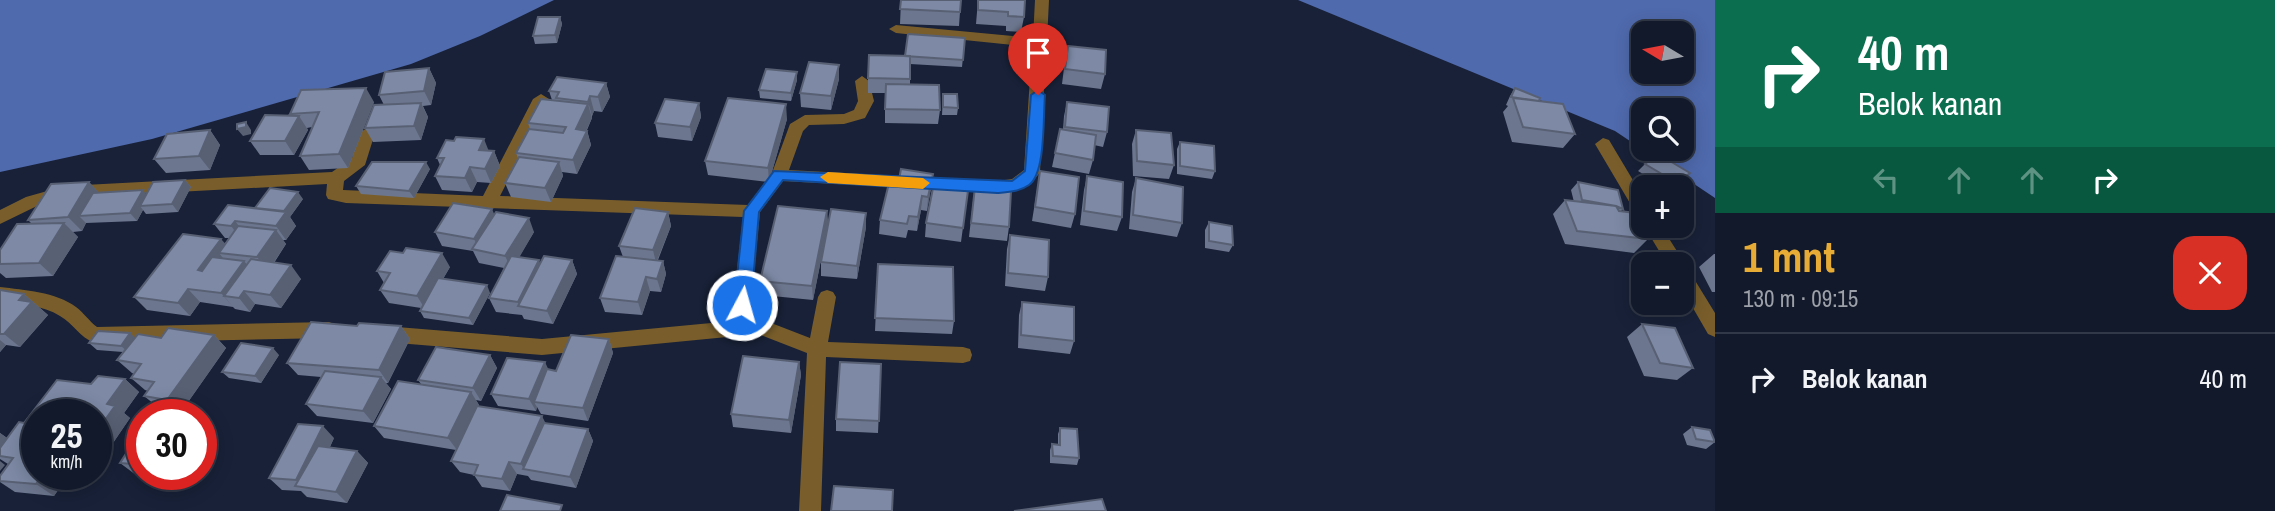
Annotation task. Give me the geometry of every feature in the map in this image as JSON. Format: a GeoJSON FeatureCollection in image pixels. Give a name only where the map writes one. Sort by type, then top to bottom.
{"type":"FeatureCollection","features":[{"type":"Feature","properties":{"kind":"street"},"geometry":{"type":"LineString","coordinates":[[779,175],[997,187],[1014,186],[1025,181],[1032,172],[1042,43],[1042,0]]}},
{"type":"Feature","properties":{"kind":"street"},"geometry":{"type":"LineString","coordinates":[[896,29],[1042,43]]}},
{"type":"Feature","properties":{"kind":"street"},"geometry":{"type":"LineString","coordinates":[[862,81],[866,101],[860,114],[844,119],[805,120],[790,138],[779,175],[752,211],[742,305],[760,326],[817,349],[963,355]]}},
{"type":"Feature","properties":{"kind":"street"},"geometry":{"type":"LineString","coordinates":[[489,201],[541,99]]}},
{"type":"Feature","properties":{"kind":"street"},"geometry":{"type":"LineString","coordinates":[[2,223],[32,201],[65,192],[336,178],[359,161],[367,133]]}},
{"type":"Feature","properties":{"kind":"street"},"geometry":{"type":"LineString","coordinates":[[1603,144],[1631,191]]}},
{"type":"Feature","properties":{"kind":"street"},"geometry":{"type":"LineString","coordinates":[[336,178],[334,195],[346,197],[752,211]]}},
{"type":"Feature","properties":{"kind":"street"},"geometry":{"type":"LineString","coordinates":[[0,294],[30,299],[68,311],[81,327],[95,335],[355,332],[542,347],[760,326]]}},
{"type":"Feature","properties":{"kind":"street"},"geometry":{"type":"LineString","coordinates":[[1694,294],[1715,329]]}},
{"type":"Feature","properties":{"kind":"street"},"geometry":{"type":"LineString","coordinates":[[810,511],[817,349],[827,297]]}},
{"type":"Feature","properties":{"kind":"water"},"geometry":{"type":"Polygon","coordinates":[[[0,0],[554,0],[480,36],[411,64],[152,139],[0,172],[0,0]]]}},
{"type":"Feature","properties":{"kind":"water"},"geometry":{"type":"Polygon","coordinates":[[[1298,0],[1715,0],[1715,198],[1694,184],[1694,175],[1681,175],[1660,161],[1694,161],[1694,98],[1631,98],[1631,142],[1615,131],[1298,0]]]}},
{"type":"Feature","properties":{"kind":"building"},"geometry":{"type":"Polygon","coordinates":[[[901,0],[961,0],[960,12],[900,9],[901,0]]]}},
{"type":"Feature","properties":{"kind":"building"},"geometry":{"type":"Polygon","coordinates":[[[978,0],[1025,0],[1024,17],[1008,16],[1008,12],[978,10],[978,0]]]}},
{"type":"Feature","properties":{"kind":"building"},"geometry":{"type":"Polygon","coordinates":[[[538,17],[560,17],[555,35],[533,36],[538,17]]]}},
{"type":"Feature","properties":{"kind":"building"},"geometry":{"type":"Polygon","coordinates":[[[908,34],[965,38],[963,60],[905,56],[908,34]]]}},
{"type":"Feature","properties":{"kind":"building"},"geometry":{"type":"Polygon","coordinates":[[[1068,46],[1106,50],[1105,74],[1065,69],[1068,46]]]}},
{"type":"Feature","properties":{"kind":"building"},"geometry":{"type":"Polygon","coordinates":[[[869,55],[910,56],[910,79],[868,78],[869,55]]]}},
{"type":"Feature","properties":{"kind":"building"},"geometry":{"type":"Polygon","coordinates":[[[809,62],[839,65],[831,96],[800,93],[809,62]]]}},
{"type":"Feature","properties":{"kind":"building"},"geometry":{"type":"Polygon","coordinates":[[[429,68],[424,91],[379,95],[385,72],[429,68]]]}},
{"type":"Feature","properties":{"kind":"building"},"geometry":{"type":"Polygon","coordinates":[[[766,69],[797,72],[791,93],[759,90],[766,69]]]}},
{"type":"Feature","properties":{"kind":"building"},"geometry":{"type":"Polygon","coordinates":[[[557,77],[606,83],[598,97],[590,96],[588,102],[556,98],[559,92],[549,91],[557,77]]]}},
{"type":"Feature","properties":{"kind":"building"},"geometry":{"type":"Polygon","coordinates":[[[886,84],[939,85],[940,110],[885,109],[886,84]]]}},
{"type":"Feature","properties":{"kind":"building"},"geometry":{"type":"Polygon","coordinates":[[[366,88],[339,154],[300,156],[319,112],[290,114],[301,90],[366,88]]]}},
{"type":"Feature","properties":{"kind":"building"},"geometry":{"type":"Polygon","coordinates":[[[1515,88],[1540,98],[1539,101],[1511,97],[1515,88]]]}},
{"type":"Feature","properties":{"kind":"building"},"geometry":{"type":"Polygon","coordinates":[[[943,94],[957,94],[958,108],[943,107],[943,94]]]}},
{"type":"Feature","properties":{"kind":"building"},"geometry":{"type":"Polygon","coordinates":[[[728,98],[786,104],[768,168],[705,161],[728,98]]]}},
{"type":"Feature","properties":{"kind":"building"},"geometry":{"type":"Polygon","coordinates":[[[1513,98],[1563,104],[1575,134],[1523,127],[1513,98]]]}},
{"type":"Feature","properties":{"kind":"building"},"geometry":{"type":"Polygon","coordinates":[[[541,99],[588,104],[576,129],[587,131],[573,160],[516,153],[529,129],[563,133],[566,127],[528,123],[541,99]]]}},
{"type":"Feature","properties":{"kind":"building"},"geometry":{"type":"Polygon","coordinates":[[[665,99],[699,103],[690,127],[655,123],[665,99]]]}},
{"type":"Feature","properties":{"kind":"building"},"geometry":{"type":"Polygon","coordinates":[[[1067,102],[1109,107],[1107,132],[1065,127],[1067,102]]]}},
{"type":"Feature","properties":{"kind":"building"},"geometry":{"type":"Polygon","coordinates":[[[421,103],[414,126],[365,128],[374,105],[421,103]]]}},
{"type":"Feature","properties":{"kind":"building"},"geometry":{"type":"Polygon","coordinates":[[[265,115],[299,116],[285,141],[250,141],[265,115]]]}},
{"type":"Feature","properties":{"kind":"building"},"geometry":{"type":"Polygon","coordinates":[[[246,122],[246,127],[237,129],[237,124],[246,122]]]}},
{"type":"Feature","properties":{"kind":"building"},"geometry":{"type":"Polygon","coordinates":[[[1060,129],[1096,135],[1093,160],[1055,153],[1060,129]]]}},
{"type":"Feature","properties":{"kind":"building"},"geometry":{"type":"Polygon","coordinates":[[[210,130],[199,156],[154,159],[167,134],[210,130]]]}},
{"type":"Feature","properties":{"kind":"building"},"geometry":{"type":"Polygon","coordinates":[[[1136,130],[1171,133],[1174,165],[1137,161],[1136,130]]]}},
{"type":"Feature","properties":{"kind":"building"},"geometry":{"type":"Polygon","coordinates":[[[456,137],[484,139],[479,150],[494,151],[485,169],[470,167],[465,178],[435,176],[444,158],[437,158],[446,140],[454,141],[456,137]]]}},
{"type":"Feature","properties":{"kind":"building"},"geometry":{"type":"Polygon","coordinates":[[[1180,142],[1214,146],[1215,171],[1180,166],[1180,142]]]}},
{"type":"Feature","properties":{"kind":"building"},"geometry":{"type":"Polygon","coordinates":[[[519,157],[559,162],[545,188],[505,183],[519,157]]]}},
{"type":"Feature","properties":{"kind":"building"},"geometry":{"type":"Polygon","coordinates":[[[1649,161],[1670,161],[1690,173],[1664,175],[1645,164],[1649,161]]]}},
{"type":"Feature","properties":{"kind":"building"},"geometry":{"type":"Polygon","coordinates":[[[372,162],[426,162],[409,191],[356,186],[372,162]]]}},
{"type":"Feature","properties":{"kind":"building"},"geometry":{"type":"Polygon","coordinates":[[[901,169],[933,174],[928,197],[922,196],[918,217],[909,216],[907,224],[880,220],[889,183],[898,185],[901,169]]]}},
{"type":"Feature","properties":{"kind":"building"},"geometry":{"type":"Polygon","coordinates":[[[1040,171],[1079,177],[1075,214],[1035,207],[1040,171]]]}},
{"type":"Feature","properties":{"kind":"building"},"geometry":{"type":"Polygon","coordinates":[[[1087,176],[1123,182],[1122,217],[1084,211],[1087,176]]]}},
{"type":"Feature","properties":{"kind":"building"},"geometry":{"type":"Polygon","coordinates":[[[935,178],[969,183],[963,228],[926,223],[935,178]]]}},
{"type":"Feature","properties":{"kind":"building"},"geometry":{"type":"Polygon","coordinates":[[[1136,178],[1183,187],[1182,223],[1133,215],[1136,178]]]}},
{"type":"Feature","properties":{"kind":"building"},"geometry":{"type":"Polygon","coordinates":[[[185,180],[172,204],[140,206],[153,182],[185,180]]]}},
{"type":"Feature","properties":{"kind":"building"},"geometry":{"type":"Polygon","coordinates":[[[89,182],[68,217],[28,220],[51,184],[89,182]]]}},
{"type":"Feature","properties":{"kind":"building"},"geometry":{"type":"Polygon","coordinates":[[[1578,182],[1618,190],[1623,209],[1582,200],[1578,182]]]}},
{"type":"Feature","properties":{"kind":"building"},"geometry":{"type":"Polygon","coordinates":[[[975,187],[1011,191],[1009,227],[971,223],[975,187]]]}},
{"type":"Feature","properties":{"kind":"building"},"geometry":{"type":"Polygon","coordinates":[[[270,188],[298,192],[284,211],[255,208],[270,188]]]}},
{"type":"Feature","properties":{"kind":"building"},"geometry":{"type":"Polygon","coordinates":[[[143,190],[130,213],[79,216],[93,193],[143,190]]]}},
{"type":"Feature","properties":{"kind":"building"},"geometry":{"type":"Polygon","coordinates":[[[1565,200],[1616,206],[1619,211],[1631,212],[1631,237],[1577,231],[1565,200]]]}},
{"type":"Feature","properties":{"kind":"building"},"geometry":{"type":"Polygon","coordinates":[[[453,203],[492,209],[474,239],[435,232],[453,203]]]}},
{"type":"Feature","properties":{"kind":"building"},"geometry":{"type":"Polygon","coordinates":[[[228,205],[286,212],[276,226],[235,221],[231,226],[214,224],[228,205]]]}},
{"type":"Feature","properties":{"kind":"building"},"geometry":{"type":"Polygon","coordinates":[[[778,206],[827,211],[812,286],[760,281],[778,206]]]}},
{"type":"Feature","properties":{"kind":"building"},"geometry":{"type":"Polygon","coordinates":[[[635,208],[668,212],[653,250],[619,246],[635,208]]]}},
{"type":"Feature","properties":{"kind":"building"},"geometry":{"type":"Polygon","coordinates":[[[831,209],[866,213],[857,266],[821,262],[831,209]]]}},
{"type":"Feature","properties":{"kind":"building"},"geometry":{"type":"Polygon","coordinates":[[[496,212],[529,218],[505,256],[472,249],[496,212]]]}},
{"type":"Feature","properties":{"kind":"building"},"geometry":{"type":"Polygon","coordinates":[[[1209,222],[1232,226],[1233,245],[1209,241],[1209,222]]]}},
{"type":"Feature","properties":{"kind":"building"},"geometry":{"type":"Polygon","coordinates":[[[64,223],[39,263],[0,264],[0,250],[17,224],[64,223]]]}},
{"type":"Feature","properties":{"kind":"building"},"geometry":{"type":"Polygon","coordinates":[[[238,226],[276,230],[257,257],[219,253],[238,226]]]}},
{"type":"Feature","properties":{"kind":"building"},"geometry":{"type":"Polygon","coordinates":[[[183,234],[221,239],[198,270],[202,271],[212,257],[244,261],[221,293],[188,289],[178,303],[134,297],[183,234]]]}},
{"type":"Feature","properties":{"kind":"building"},"geometry":{"type":"Polygon","coordinates":[[[1010,235],[1049,240],[1048,277],[1008,273],[1010,235]]]}},
{"type":"Feature","properties":{"kind":"building"},"geometry":{"type":"Polygon","coordinates":[[[406,248],[442,253],[417,296],[380,290],[390,273],[377,271],[390,251],[403,253],[406,248]]]}},
{"type":"Feature","properties":{"kind":"building"},"geometry":{"type":"Polygon","coordinates":[[[511,256],[539,260],[518,302],[489,298],[511,256]]]}},
{"type":"Feature","properties":{"kind":"building"},"geometry":{"type":"Polygon","coordinates":[[[544,256],[572,260],[547,311],[518,306],[544,256]]]}},
{"type":"Feature","properties":{"kind":"building"},"geometry":{"type":"Polygon","coordinates":[[[616,256],[663,261],[657,279],[646,277],[638,302],[600,298],[616,256]]]}},
{"type":"Feature","properties":{"kind":"building"},"geometry":{"type":"Polygon","coordinates":[[[251,259],[291,265],[270,295],[244,291],[239,298],[224,296],[251,259]]]}},
{"type":"Feature","properties":{"kind":"building"},"geometry":{"type":"Polygon","coordinates":[[[878,264],[953,267],[954,321],[875,318],[878,264]]]}},
{"type":"Feature","properties":{"kind":"building"},"geometry":{"type":"Polygon","coordinates":[[[438,278],[487,285],[469,318],[420,311],[438,278]]]}},
{"type":"Feature","properties":{"kind":"building"},"geometry":{"type":"Polygon","coordinates":[[[0,290],[24,294],[19,300],[32,302],[4,334],[0,334],[0,290]]]}},
{"type":"Feature","properties":{"kind":"building"},"geometry":{"type":"Polygon","coordinates":[[[1022,302],[1074,307],[1074,341],[1021,335],[1022,302]]]}},
{"type":"Feature","properties":{"kind":"building"},"geometry":{"type":"Polygon","coordinates":[[[311,322],[401,326],[379,370],[287,363],[311,322]]]}},
{"type":"Feature","properties":{"kind":"building"},"geometry":{"type":"Polygon","coordinates":[[[1642,324],[1675,328],[1693,368],[1660,363],[1642,324]]]}},
{"type":"Feature","properties":{"kind":"building"},"geometry":{"type":"Polygon","coordinates":[[[168,328],[214,335],[168,399],[144,396],[154,382],[131,378],[141,364],[117,360],[138,334],[161,338],[168,328]]]}},
{"type":"Feature","properties":{"kind":"building"},"geometry":{"type":"Polygon","coordinates":[[[98,331],[130,333],[121,346],[89,343],[98,331]]]}},
{"type":"Feature","properties":{"kind":"building"},"geometry":{"type":"Polygon","coordinates":[[[571,335],[609,339],[583,408],[534,402],[547,369],[556,371],[571,335]]]}},
{"type":"Feature","properties":{"kind":"building"},"geometry":{"type":"Polygon","coordinates":[[[241,343],[273,348],[255,376],[222,372],[241,343]]]}},
{"type":"Feature","properties":{"kind":"building"},"geometry":{"type":"Polygon","coordinates":[[[436,347],[490,355],[473,388],[418,380],[436,347]]]}},
{"type":"Feature","properties":{"kind":"building"},"geometry":{"type":"Polygon","coordinates":[[[743,356],[799,362],[789,420],[731,414],[743,356]]]}},
{"type":"Feature","properties":{"kind":"building"},"geometry":{"type":"Polygon","coordinates":[[[507,358],[545,362],[529,399],[491,394],[507,358]]]}},
{"type":"Feature","properties":{"kind":"building"},"geometry":{"type":"Polygon","coordinates":[[[840,362],[881,364],[879,421],[836,419],[840,362]]]}},
{"type":"Feature","properties":{"kind":"building"},"geometry":{"type":"Polygon","coordinates":[[[325,371],[381,377],[363,411],[306,404],[325,371]]]}},
{"type":"Feature","properties":{"kind":"building"},"geometry":{"type":"Polygon","coordinates":[[[98,376],[125,379],[111,399],[42,399],[57,380],[91,384],[98,376]]]}},
{"type":"Feature","properties":{"kind":"building"},"geometry":{"type":"Polygon","coordinates":[[[398,381],[471,392],[448,438],[374,426],[398,381]]]}},
{"type":"Feature","properties":{"kind":"building"},"geometry":{"type":"Polygon","coordinates":[[[477,406],[542,416],[521,464],[509,462],[502,479],[474,475],[478,465],[451,461],[477,406]]]}},
{"type":"Feature","properties":{"kind":"building"},"geometry":{"type":"Polygon","coordinates":[[[19,422],[21,483],[0,481],[0,476],[13,458],[0,456],[0,448],[19,422]]]}},
{"type":"Feature","properties":{"kind":"building"},"geometry":{"type":"Polygon","coordinates":[[[544,423],[588,429],[570,477],[523,469],[544,423]]]}},
{"type":"Feature","properties":{"kind":"building"},"geometry":{"type":"Polygon","coordinates":[[[298,424],[323,426],[296,480],[269,478],[298,424]]]}},
{"type":"Feature","properties":{"kind":"building"},"geometry":{"type":"Polygon","coordinates":[[[1692,427],[1710,430],[1715,442],[1696,439],[1692,427]]]}},
{"type":"Feature","properties":{"kind":"building"},"geometry":{"type":"Polygon","coordinates":[[[1060,428],[1077,429],[1079,458],[1053,456],[1052,444],[1060,445],[1060,428]]]}},
{"type":"Feature","properties":{"kind":"building"},"geometry":{"type":"Polygon","coordinates":[[[318,446],[357,451],[336,492],[295,486],[318,446]]]}},
{"type":"Feature","properties":{"kind":"building"},"geometry":{"type":"Polygon","coordinates":[[[834,486],[893,490],[892,511],[831,511],[834,486]]]}},
{"type":"Feature","properties":{"kind":"building"},"geometry":{"type":"Polygon","coordinates":[[[507,495],[562,505],[560,511],[500,511],[507,495]]]}},
{"type":"Feature","properties":{"kind":"building"},"geometry":{"type":"Polygon","coordinates":[[[1102,499],[1106,511],[1014,511],[1102,499]]]}},
{"type":"Feature","properties":{"kind":"slow traffic"},"geometry":{"type":"LineString","coordinates":[[828,177],[923,183]]}},
{"type":"Feature","properties":{"kind":"route"},"geometry":{"type":"LineString","coordinates":[[742,305],[752,211],[779,175],[1014,186],[1025,181],[1032,172],[1038,95]]}}]}
